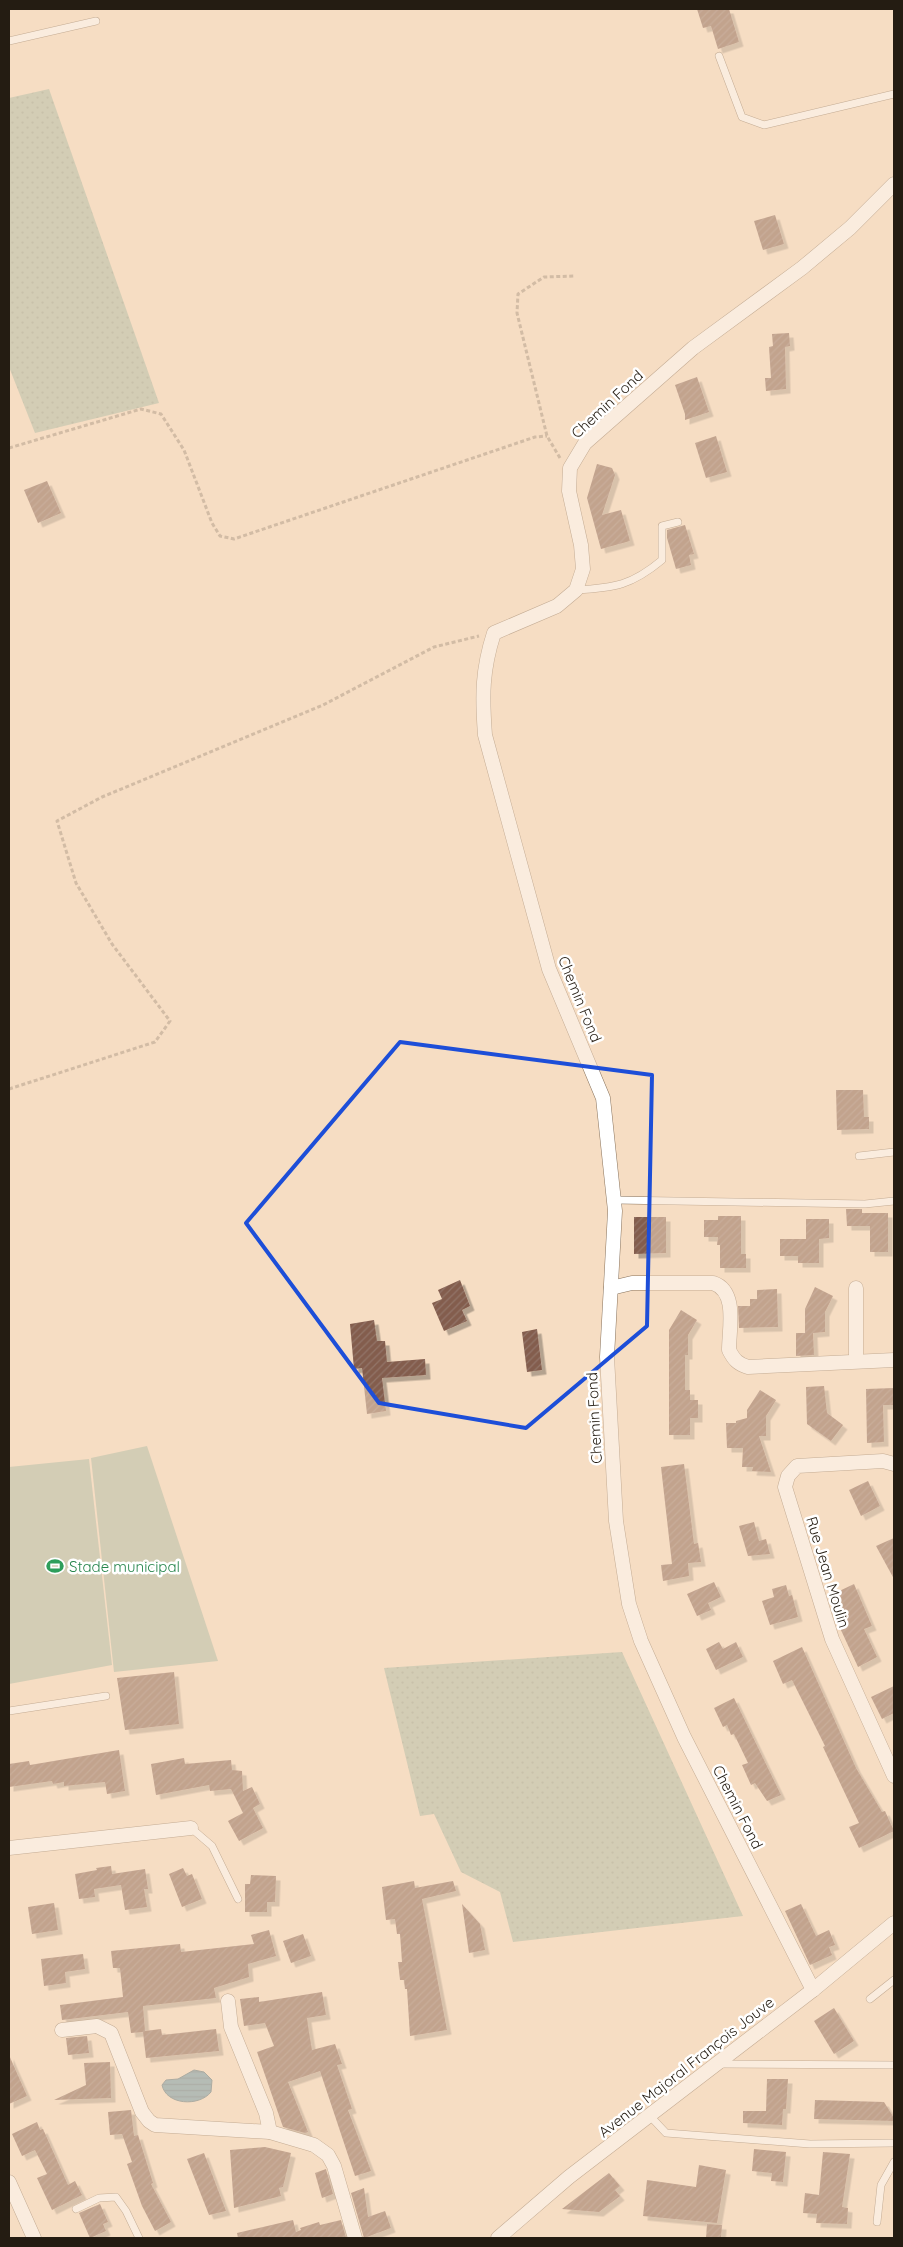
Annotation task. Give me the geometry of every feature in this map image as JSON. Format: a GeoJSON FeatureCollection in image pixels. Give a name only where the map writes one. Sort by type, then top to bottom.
{"type":"FeatureCollection","features":[{"type":"Feature","properties":{"kind":"street","name":"Chemin Fond"},"geometry":{"type":"LineString","coordinates":[[576,590],[583,569],[581,545],[569,491],[570,468],[585,443],[693,348],[802,268],[850,228],[894,184]]}},
{"type":"Feature","properties":{"kind":"street"},"geometry":{"type":"LineString","coordinates":[[494,633],[557,606],[576,590]]}},
{"type":"Feature","properties":{"kind":"street","name":"Chemin Fond"},"geometry":{"type":"LineString","coordinates":[[494,633],[486,659],[482,695],[484,735],[548,969],[603,1098],[614,1200],[606,1357],[615,1501],[629,1604],[641,1641],[684,1737],[813,1990]]}},
{"type":"Feature","properties":{"kind":"street"},"geometry":{"type":"LineString","coordinates":[[611,1288],[632,1283],[712,1284],[721,1286],[727,1294],[729,1302],[729,1350],[739,1364],[748,1367],[894,1360]]}},
{"type":"Feature","properties":{"kind":"street"},"geometry":{"type":"LineString","coordinates":[[856,1288],[856,1361]]}},
{"type":"Feature","properties":{"kind":"street","name":"Rue Jean Moulin"},"geometry":{"type":"LineString","coordinates":[[894,1464],[883,1461],[797,1466],[788,1476],[785,1486],[832,1639],[894,1776]]}},
{"type":"Feature","properties":{"kind":"street"},"geometry":{"type":"LineString","coordinates":[[9,1848],[190,1828]]}},
{"type":"Feature","properties":{"kind":"street","name":"Avenue Majoral François Jouve"},"geometry":{"type":"LineString","coordinates":[[498,2238],[570,2177],[813,1990],[894,1923]]}},
{"type":"Feature","properties":{"kind":"street"},"geometry":{"type":"LineString","coordinates":[[228,2001],[231,2027],[266,2113],[270,2132]]}},
{"type":"Feature","properties":{"kind":"street"},"geometry":{"type":"LineString","coordinates":[[62,2030],[97,2026],[111,2033],[142,2112],[148,2121],[154,2124],[270,2132],[314,2145],[328,2155],[334,2166],[348,2208],[355,2238]]}},
{"type":"Feature","properties":{"kind":"street"},"geometry":{"type":"LineString","coordinates":[[9,2182],[34,2238]]}},
{"type":"Feature","properties":{"kind":"lane"},"geometry":{"type":"LineString","coordinates":[[9,41],[96,21]]}},
{"type":"Feature","properties":{"kind":"lane"},"geometry":{"type":"LineString","coordinates":[[719,56],[742,117],[764,126],[894,94]]}},
{"type":"Feature","properties":{"kind":"lane"},"geometry":{"type":"LineString","coordinates":[[576,590],[608,588],[642,576],[662,560],[662,526],[678,522]]}},
{"type":"Feature","properties":{"kind":"lane"},"geometry":{"type":"LineString","coordinates":[[859,1156],[894,1152]]}},
{"type":"Feature","properties":{"kind":"lane"},"geometry":{"type":"LineString","coordinates":[[614,1200],[865,1204],[894,1201]]}},
{"type":"Feature","properties":{"kind":"lane"},"geometry":{"type":"LineString","coordinates":[[9,1710],[106,1696]]}},
{"type":"Feature","properties":{"kind":"lane"},"geometry":{"type":"LineString","coordinates":[[190,1828],[212,1846],[238,1899]]}},
{"type":"Feature","properties":{"kind":"lane"},"geometry":{"type":"LineString","coordinates":[[870,1999],[894,1980]]}},
{"type":"Feature","properties":{"kind":"lane"},"geometry":{"type":"LineString","coordinates":[[718,2064],[894,2066]]}},
{"type":"Feature","properties":{"kind":"lane"},"geometry":{"type":"LineString","coordinates":[[650,2116],[666,2133],[810,2144],[894,2144]]}},
{"type":"Feature","properties":{"kind":"lane"},"geometry":{"type":"LineString","coordinates":[[877,2222],[881,2185],[894,2162]]}},
{"type":"Feature","properties":{"kind":"lane"},"geometry":{"type":"LineString","coordinates":[[76,2209],[99,2198],[116,2198],[126,2211],[139,2238]]}},
{"type":"Feature","properties":{"kind":"path"},"geometry":{"type":"LineString","coordinates":[[570,468],[558,456],[547,436],[517,313],[518,294],[544,277],[575,276]]}},
{"type":"Feature","properties":{"kind":"path"},"geometry":{"type":"LineString","coordinates":[[9,448],[141,409],[161,414],[184,450],[212,523],[220,536],[234,539],[535,437],[547,436]]}},
{"type":"Feature","properties":{"kind":"path"},"geometry":{"type":"LineString","coordinates":[[9,1089],[155,1042],[170,1021],[112,944],[76,883],[57,821],[102,797],[322,705],[434,647],[494,633]]}},
{"type":"Feature","properties":{"kind":"highlighted area"},"geometry":{"type":"Polygon","coordinates":[[[400,1042],[652,1075],[647,1326],[526,1428],[379,1403],[246,1223],[400,1042]]]}},
{"type":"Feature","properties":{"kind":"green space"},"geometry":{"type":"Polygon","coordinates":[[[49,89],[159,403],[35,433],[9,367],[9,98],[49,89]]]}},
{"type":"Feature","properties":{"kind":"green space"},"geometry":{"type":"Polygon","coordinates":[[[147,1446],[218,1661],[114,1672],[91,1458],[147,1446]]]}},
{"type":"Feature","properties":{"kind":"green space","name":"Stade municipal"},"geometry":{"type":"Polygon","coordinates":[[[89,1459],[112,1665],[9,1684],[9,1467],[89,1459]]]}},
{"type":"Feature","properties":{"kind":"green space"},"geometry":{"type":"Polygon","coordinates":[[[622,1652],[743,1916],[513,1942],[500,1892],[461,1872],[434,1814],[420,1816],[384,1668],[622,1652]]]}},
{"type":"Feature","properties":{"kind":"water"},"geometry":{"type":"Polygon","coordinates":[[[194,2070],[204,2072],[212,2080],[211,2092],[206,2097],[191,2102],[183,2102],[170,2097],[165,2092],[162,2085],[166,2080],[178,2079],[194,2070]]]}},
{"type":"Feature","properties":{"kind":"building"},"geometry":{"type":"Polygon","coordinates":[[[697,9],[729,9],[739,42],[718,49],[711,26],[703,28],[697,9]]]}},
{"type":"Feature","properties":{"kind":"building"},"geometry":{"type":"Polygon","coordinates":[[[775,215],[784,244],[763,250],[754,221],[775,215]]]}},
{"type":"Feature","properties":{"kind":"building"},"geometry":{"type":"Polygon","coordinates":[[[789,333],[790,346],[785,347],[786,389],[766,391],[765,378],[771,378],[769,347],[773,346],[772,334],[789,333]]]}},
{"type":"Feature","properties":{"kind":"building"},"geometry":{"type":"Polygon","coordinates":[[[697,377],[709,412],[685,420],[685,414],[675,385],[697,377]]]}},
{"type":"Feature","properties":{"kind":"building"},"geometry":{"type":"Polygon","coordinates":[[[716,436],[727,472],[706,478],[695,443],[716,436]]]}},
{"type":"Feature","properties":{"kind":"building"},"geometry":{"type":"Polygon","coordinates":[[[597,464],[612,468],[615,475],[602,515],[621,510],[630,541],[601,549],[587,498],[597,464]]]}},
{"type":"Feature","properties":{"kind":"building"},"geometry":{"type":"Polygon","coordinates":[[[47,481],[61,513],[38,523],[24,490],[47,481]]]}},
{"type":"Feature","properties":{"kind":"building"},"geometry":{"type":"Polygon","coordinates":[[[685,525],[694,554],[689,555],[691,565],[676,569],[667,538],[667,530],[685,525]]]}},
{"type":"Feature","properties":{"kind":"building"},"geometry":{"type":"Polygon","coordinates":[[[836,1090],[863,1090],[864,1117],[869,1117],[869,1129],[837,1130],[836,1090]]]}},
{"type":"Feature","properties":{"kind":"building"},"geometry":{"type":"Polygon","coordinates":[[[846,1209],[862,1209],[862,1213],[888,1213],[888,1252],[870,1252],[870,1226],[847,1226],[846,1209]]]}},
{"type":"Feature","properties":{"kind":"building"},"geometry":{"type":"Polygon","coordinates":[[[718,1216],[741,1216],[741,1254],[746,1254],[746,1268],[720,1268],[720,1245],[717,1245],[718,1237],[704,1237],[704,1220],[718,1220],[718,1216]]]}},
{"type":"Feature","properties":{"kind":"building"},"geometry":{"type":"Polygon","coordinates":[[[634,1217],[666,1217],[666,1253],[634,1254],[634,1217]]]}},
{"type":"Feature","properties":{"kind":"building"},"geometry":{"type":"Polygon","coordinates":[[[806,1219],[829,1219],[829,1238],[819,1239],[819,1263],[798,1263],[798,1256],[780,1256],[780,1239],[806,1239],[806,1219]]]}},
{"type":"Feature","properties":{"kind":"building"},"geometry":{"type":"Polygon","coordinates":[[[460,1280],[470,1306],[462,1310],[467,1321],[444,1331],[432,1303],[442,1299],[438,1290],[460,1280]]]}},
{"type":"Feature","properties":{"kind":"building"},"geometry":{"type":"Polygon","coordinates":[[[815,1287],[833,1296],[825,1312],[825,1332],[813,1333],[814,1355],[796,1356],[796,1333],[805,1333],[805,1309],[815,1287]]]}},
{"type":"Feature","properties":{"kind":"building"},"geometry":{"type":"Polygon","coordinates":[[[777,1289],[778,1327],[739,1328],[738,1306],[750,1306],[750,1299],[757,1299],[757,1290],[777,1289]]]}},
{"type":"Feature","properties":{"kind":"building"},"geometry":{"type":"Polygon","coordinates":[[[681,1310],[697,1320],[688,1335],[688,1355],[685,1355],[685,1390],[690,1390],[690,1400],[698,1400],[698,1418],[690,1418],[690,1435],[669,1435],[669,1330],[681,1310]]]}},
{"type":"Feature","properties":{"kind":"building"},"geometry":{"type":"Polygon","coordinates":[[[374,1320],[377,1341],[385,1341],[387,1362],[425,1359],[426,1375],[382,1378],[386,1411],[367,1414],[362,1368],[354,1369],[350,1324],[374,1320]]]}},
{"type":"Feature","properties":{"kind":"building"},"geometry":{"type":"Polygon","coordinates":[[[537,1329],[542,1370],[527,1372],[522,1332],[537,1329]]]}},
{"type":"Feature","properties":{"kind":"building"},"geometry":{"type":"Polygon","coordinates":[[[824,1386],[827,1413],[843,1425],[831,1441],[807,1424],[806,1387],[824,1386]]]}},
{"type":"Feature","properties":{"kind":"building"},"geometry":{"type":"Polygon","coordinates":[[[894,1388],[894,1405],[883,1405],[884,1442],[867,1443],[866,1389],[894,1388]]]}},
{"type":"Feature","properties":{"kind":"building"},"geometry":{"type":"Polygon","coordinates":[[[760,1390],[776,1400],[766,1416],[766,1436],[759,1436],[771,1472],[752,1471],[753,1467],[742,1467],[743,1448],[727,1448],[726,1423],[736,1423],[736,1421],[747,1418],[747,1410],[760,1390]]]}},
{"type":"Feature","properties":{"kind":"building"},"geometry":{"type":"Polygon","coordinates":[[[684,1464],[694,1544],[698,1543],[701,1562],[688,1563],[689,1576],[663,1581],[661,1565],[672,1564],[661,1467],[684,1464]]]}},
{"type":"Feature","properties":{"kind":"building"},"geometry":{"type":"Polygon","coordinates":[[[868,1481],[880,1506],[861,1516],[849,1490],[868,1481]]]}},
{"type":"Feature","properties":{"kind":"building"},"geometry":{"type":"Polygon","coordinates":[[[754,1522],[759,1541],[766,1539],[770,1554],[748,1556],[739,1526],[754,1522]]]}},
{"type":"Feature","properties":{"kind":"building"},"geometry":{"type":"Polygon","coordinates":[[[894,1538],[894,1579],[876,1546],[894,1538]]]}},
{"type":"Feature","properties":{"kind":"building"},"geometry":{"type":"Polygon","coordinates":[[[714,1582],[721,1597],[708,1603],[711,1610],[697,1616],[687,1594],[714,1582]]]}},
{"type":"Feature","properties":{"kind":"building"},"geometry":{"type":"Polygon","coordinates":[[[854,1584],[872,1626],[864,1629],[877,1657],[858,1667],[840,1628],[847,1625],[833,1594],[854,1584]]]}},
{"type":"Feature","properties":{"kind":"building"},"geometry":{"type":"Polygon","coordinates":[[[786,1585],[789,1596],[792,1595],[798,1617],[770,1625],[762,1601],[774,1597],[772,1589],[786,1585]]]}},
{"type":"Feature","properties":{"kind":"building"},"geometry":{"type":"Polygon","coordinates":[[[719,1642],[723,1649],[736,1642],[743,1657],[716,1670],[706,1649],[719,1642]]]}},
{"type":"Feature","properties":{"kind":"building"},"geometry":{"type":"Polygon","coordinates":[[[802,1647],[856,1768],[882,1812],[885,1811],[894,1831],[859,1848],[849,1827],[859,1823],[823,1747],[825,1746],[792,1680],[783,1684],[773,1661],[802,1647]]]}},
{"type":"Feature","properties":{"kind":"building"},"geometry":{"type":"Polygon","coordinates":[[[174,1672],[179,1724],[125,1730],[117,1678],[174,1672]]]}},
{"type":"Feature","properties":{"kind":"building"},"geometry":{"type":"Polygon","coordinates":[[[894,1686],[894,1713],[882,1719],[871,1697],[894,1686]]]}},
{"type":"Feature","properties":{"kind":"building"},"geometry":{"type":"Polygon","coordinates":[[[734,1698],[781,1795],[767,1801],[755,1783],[751,1785],[742,1765],[748,1763],[734,1734],[731,1735],[727,1725],[723,1727],[714,1708],[734,1698]]]}},
{"type":"Feature","properties":{"kind":"building"},"geometry":{"type":"Polygon","coordinates":[[[119,1750],[125,1791],[107,1794],[105,1782],[64,1786],[64,1782],[53,1784],[52,1781],[9,1787],[9,1764],[29,1761],[30,1765],[119,1750]]]}},
{"type":"Feature","properties":{"kind":"building"},"geometry":{"type":"Polygon","coordinates":[[[184,1758],[185,1764],[231,1760],[232,1770],[242,1771],[243,1791],[252,1787],[260,1804],[253,1808],[263,1828],[239,1841],[228,1821],[243,1813],[231,1789],[210,1791],[209,1785],[156,1795],[151,1764],[184,1758]]]}},
{"type":"Feature","properties":{"kind":"building"},"geometry":{"type":"Polygon","coordinates":[[[111,1866],[112,1874],[145,1869],[148,1889],[144,1889],[147,1907],[125,1910],[121,1885],[94,1889],[95,1897],[79,1899],[75,1874],[111,1866]]]}},
{"type":"Feature","properties":{"kind":"building"},"geometry":{"type":"Polygon","coordinates":[[[183,1868],[187,1876],[192,1874],[202,1899],[182,1907],[169,1874],[183,1868]]]}},
{"type":"Feature","properties":{"kind":"building"},"geometry":{"type":"Polygon","coordinates":[[[251,1875],[276,1876],[275,1902],[267,1902],[267,1912],[245,1912],[245,1884],[250,1884],[251,1875]]]}},
{"type":"Feature","properties":{"kind":"building"},"geometry":{"type":"Polygon","coordinates":[[[414,1881],[415,1888],[453,1881],[456,1891],[422,1899],[447,2030],[410,2036],[407,1989],[405,1989],[404,1980],[400,1980],[398,1962],[402,1962],[400,1934],[397,1934],[395,1919],[386,1920],[382,1887],[414,1881]]]}},
{"type":"Feature","properties":{"kind":"building"},"geometry":{"type":"Polygon","coordinates":[[[54,1903],[58,1930],[32,1934],[28,1907],[54,1903]]]}},
{"type":"Feature","properties":{"kind":"building"},"geometry":{"type":"Polygon","coordinates":[[[462,1904],[480,1924],[485,1950],[469,1953],[462,1904]]]}},
{"type":"Feature","properties":{"kind":"building"},"geometry":{"type":"Polygon","coordinates":[[[801,1904],[816,1936],[829,1930],[835,1945],[829,1947],[832,1955],[810,1965],[785,1911],[801,1904]]]}},
{"type":"Feature","properties":{"kind":"building"},"geometry":{"type":"Polygon","coordinates":[[[269,1930],[276,1956],[248,1964],[249,1977],[214,1988],[216,1998],[143,2006],[145,2031],[161,2029],[162,2035],[216,2029],[219,2051],[146,2058],[143,2032],[131,2033],[128,2012],[62,2020],[60,2005],[123,1997],[120,1968],[113,1968],[111,1951],[180,1944],[181,1952],[254,1944],[251,1935],[269,1930]]]}},
{"type":"Feature","properties":{"kind":"building"},"geometry":{"type":"Polygon","coordinates":[[[303,1934],[311,1956],[291,1963],[283,1941],[303,1934]]]}},
{"type":"Feature","properties":{"kind":"building"},"geometry":{"type":"Polygon","coordinates":[[[83,1954],[85,1969],[65,1972],[66,1983],[44,1986],[41,1959],[83,1954]]]}},
{"type":"Feature","properties":{"kind":"building"},"geometry":{"type":"Polygon","coordinates":[[[322,1992],[326,2015],[307,2018],[312,2050],[335,2044],[342,2064],[337,2065],[352,2109],[348,2110],[371,2171],[355,2176],[320,2071],[288,2082],[308,2132],[305,2133],[283,2127],[257,2052],[274,2046],[265,2023],[244,2026],[240,1999],[259,1997],[259,2002],[322,1992]]]}},
{"type":"Feature","properties":{"kind":"building"},"geometry":{"type":"Polygon","coordinates":[[[834,2008],[854,2041],[834,2054],[814,2021],[834,2008]]]}},
{"type":"Feature","properties":{"kind":"building"},"geometry":{"type":"Polygon","coordinates":[[[87,2036],[89,2053],[68,2055],[66,2038],[87,2036]]]}},
{"type":"Feature","properties":{"kind":"building"},"geometry":{"type":"Polygon","coordinates":[[[9,2055],[27,2096],[9,2104],[9,2055]]]}},
{"type":"Feature","properties":{"kind":"building"},"geometry":{"type":"Polygon","coordinates":[[[110,2062],[111,2098],[54,2100],[86,2085],[84,2063],[110,2062]]]}},
{"type":"Feature","properties":{"kind":"building"},"geometry":{"type":"Polygon","coordinates":[[[767,2079],[788,2079],[786,2109],[783,2109],[782,2125],[743,2123],[743,2111],[766,2111],[767,2079]]]}},
{"type":"Feature","properties":{"kind":"building"},"geometry":{"type":"Polygon","coordinates":[[[815,2100],[884,2102],[894,2121],[814,2119],[815,2100]]]}},
{"type":"Feature","properties":{"kind":"building"},"geometry":{"type":"Polygon","coordinates":[[[131,2110],[134,2136],[138,2135],[153,2183],[151,2184],[171,2222],[155,2231],[142,2206],[127,2164],[132,2162],[122,2134],[110,2135],[108,2112],[131,2110]]]}},
{"type":"Feature","properties":{"kind":"building"},"geometry":{"type":"Polygon","coordinates":[[[37,2122],[40,2130],[43,2129],[68,2185],[75,2181],[82,2195],[52,2210],[37,2178],[47,2174],[35,2150],[22,2156],[12,2134],[37,2122]]]}},
{"type":"Feature","properties":{"kind":"building"},"geometry":{"type":"Polygon","coordinates":[[[265,2147],[291,2153],[283,2187],[279,2188],[281,2196],[234,2208],[230,2150],[265,2147]]]}},
{"type":"Feature","properties":{"kind":"building"},"geometry":{"type":"Polygon","coordinates":[[[754,2149],[786,2152],[783,2182],[771,2181],[772,2173],[752,2171],[754,2149]]]}},
{"type":"Feature","properties":{"kind":"building"},"geometry":{"type":"Polygon","coordinates":[[[823,2152],[850,2154],[842,2207],[848,2208],[847,2224],[816,2223],[817,2214],[803,2213],[805,2193],[819,2195],[823,2152]]]}},
{"type":"Feature","properties":{"kind":"building"},"geometry":{"type":"Polygon","coordinates":[[[204,2153],[226,2211],[209,2215],[187,2159],[204,2153]]]}},
{"type":"Feature","properties":{"kind":"building"},"geometry":{"type":"Polygon","coordinates":[[[699,2165],[726,2170],[717,2223],[643,2216],[647,2180],[696,2187],[699,2165]]]}},
{"type":"Feature","properties":{"kind":"building"},"geometry":{"type":"Polygon","coordinates":[[[326,2169],[333,2194],[322,2198],[315,2173],[326,2169]]]}},
{"type":"Feature","properties":{"kind":"building"},"geometry":{"type":"Polygon","coordinates":[[[609,2173],[620,2186],[615,2190],[620,2196],[599,2212],[562,2209],[609,2173]]]}},
{"type":"Feature","properties":{"kind":"building"},"geometry":{"type":"Polygon","coordinates":[[[364,2188],[368,2217],[385,2211],[391,2228],[364,2238],[351,2193],[364,2188]]]}},
{"type":"Feature","properties":{"kind":"building"},"geometry":{"type":"Polygon","coordinates":[[[100,2204],[108,2222],[103,2224],[106,2231],[90,2238],[79,2213],[100,2204]]]}},
{"type":"Feature","properties":{"kind":"building"},"geometry":{"type":"Polygon","coordinates":[[[293,2220],[296,2232],[301,2230],[300,2228],[319,2222],[320,2225],[341,2220],[346,2238],[238,2238],[237,2233],[293,2220]]]}},
{"type":"Feature","properties":{"kind":"building"},"geometry":{"type":"Polygon","coordinates":[[[707,2224],[722,2225],[721,2238],[706,2238],[707,2224]]]}},
{"type":"Feature","properties":{"kind":"place","name":"Stade municipal"},"geometry":{"type":"Point","coordinates":[55,1566]}}]}
